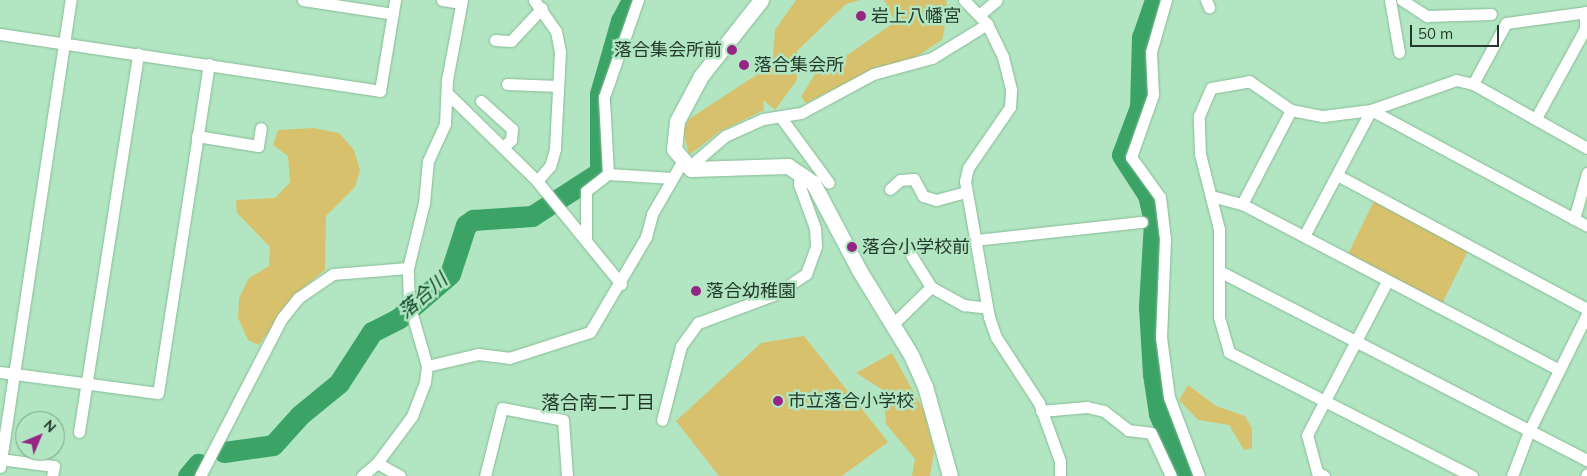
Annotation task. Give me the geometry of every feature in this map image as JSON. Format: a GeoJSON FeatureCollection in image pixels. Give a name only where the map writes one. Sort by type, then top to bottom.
{"type":"FeatureCollection","features":[{"type":"Feature","properties":{"kind":"street"},"geometry":{"type":"LineString","coordinates":[[52,476],[54,466],[0,462],[71,0]]}},
{"type":"Feature","properties":{"kind":"street"},"geometry":{"type":"LineString","coordinates":[[303,0],[392,14]]}},
{"type":"Feature","properties":{"kind":"street"},"geometry":{"type":"LineString","coordinates":[[0,34],[65,42],[380,92],[394,0]]}},
{"type":"Feature","properties":{"kind":"street"},"geometry":{"type":"LineString","coordinates":[[362,476],[377,463],[412,416],[427,366],[410,309],[408,268],[424,203],[428,161],[445,124],[461,2],[442,0]]}},
{"type":"Feature","properties":{"kind":"street"},"geometry":{"type":"LineString","coordinates":[[608,174],[604,97],[638,0]]}},
{"type":"Feature","properties":{"kind":"street"},"geometry":{"type":"LineString","coordinates":[[762,0],[702,76],[677,121],[674,148],[685,165],[706,172],[773,165],[798,170],[823,197],[859,270],[893,324],[925,386],[950,476]]}},
{"type":"Feature","properties":{"kind":"street"},"geometry":{"type":"LineString","coordinates":[[964,0],[987,24],[1003,57],[1010,107],[968,168],[966,192],[987,308],[996,337],[1041,411],[1060,461],[1060,476]]}},
{"type":"Feature","properties":{"kind":"street"},"geometry":{"type":"LineString","coordinates":[[979,14],[997,0]]}},
{"type":"Feature","properties":{"kind":"street"},"geometry":{"type":"LineString","coordinates":[[1166,0],[1150,52],[1153,95],[1131,157],[1160,197],[1165,239],[1161,336],[1169,397],[1199,476]]}},
{"type":"Feature","properties":{"kind":"street"},"geometry":{"type":"LineString","coordinates":[[1390,0],[1399,52]]}},
{"type":"Feature","properties":{"kind":"street"},"geometry":{"type":"LineString","coordinates":[[1402,0],[1427,16],[1492,14]]}},
{"type":"Feature","properties":{"kind":"street"},"geometry":{"type":"LineString","coordinates":[[495,40],[511,41],[538,4],[556,31],[558,86],[555,149],[550,166],[538,181]]}},
{"type":"Feature","properties":{"kind":"street"},"geometry":{"type":"LineString","coordinates":[[1473,84],[1506,24],[1586,12],[1585,29],[1536,118]]}},
{"type":"Feature","properties":{"kind":"street"},"geometry":{"type":"LineString","coordinates":[[427,366],[478,354],[509,358],[572,340],[590,332],[621,284],[672,178],[685,165],[725,136],[763,119],[782,119],[873,74],[932,58],[987,24]]}},
{"type":"Feature","properties":{"kind":"street"},"geometry":{"type":"LineString","coordinates":[[79,432],[138,54]]}},
{"type":"Feature","properties":{"kind":"street"},"geometry":{"type":"LineString","coordinates":[[0,372],[158,393],[209,64]]}},
{"type":"Feature","properties":{"kind":"street"},"geometry":{"type":"LineString","coordinates":[[1472,476],[1229,352],[1219,318],[1219,271],[1214,197],[1200,154],[1199,116],[1211,88],[1249,81],[1291,110],[1323,116],[1371,110],[1456,80],[1473,84],[1587,148]]}},
{"type":"Feature","properties":{"kind":"street"},"geometry":{"type":"LineString","coordinates":[[507,84],[558,86]]}},
{"type":"Feature","properties":{"kind":"street"},"geometry":{"type":"LineString","coordinates":[[448,94],[504,146],[538,181],[554,204],[586,239],[621,284]]}},
{"type":"Feature","properties":{"kind":"street"},"geometry":{"type":"LineString","coordinates":[[481,101],[512,129],[511,140],[504,146]]}},
{"type":"Feature","properties":{"kind":"street"},"geometry":{"type":"LineString","coordinates":[[1242,204],[1291,110]]}},
{"type":"Feature","properties":{"kind":"street"},"geometry":{"type":"LineString","coordinates":[[1304,236],[1371,110]]}},
{"type":"Feature","properties":{"kind":"street"},"geometry":{"type":"LineString","coordinates":[[1371,110],[1587,226]]}},
{"type":"Feature","properties":{"kind":"street"},"geometry":{"type":"LineString","coordinates":[[782,119],[805,156],[829,183]]}},
{"type":"Feature","properties":{"kind":"street"},"geometry":{"type":"LineString","coordinates":[[198,136],[258,146],[261,128]]}},
{"type":"Feature","properties":{"kind":"street"},"geometry":{"type":"LineString","coordinates":[[662,420],[681,346],[692,328],[710,317],[793,286],[806,274],[816,246],[815,228],[799,184],[798,170],[805,156]]}},
{"type":"Feature","properties":{"kind":"street"},"geometry":{"type":"LineString","coordinates":[[1574,219],[1587,173]]}},
{"type":"Feature","properties":{"kind":"street"},"geometry":{"type":"LineString","coordinates":[[586,239],[586,191],[608,174],[672,178]]}},
{"type":"Feature","properties":{"kind":"street"},"geometry":{"type":"LineString","coordinates":[[1337,175],[1587,309]]}},
{"type":"Feature","properties":{"kind":"street"},"geometry":{"type":"LineString","coordinates":[[890,189],[900,180],[914,179],[923,196],[936,200],[966,192]]}},
{"type":"Feature","properties":{"kind":"street"},"geometry":{"type":"LineString","coordinates":[[1214,197],[1242,204],[1558,370]]}},
{"type":"Feature","properties":{"kind":"street"},"geometry":{"type":"LineString","coordinates":[[975,240],[1142,222]]}},
{"type":"Feature","properties":{"kind":"street"},"geometry":{"type":"LineString","coordinates":[[911,255],[931,287],[964,305],[987,308]]}},
{"type":"Feature","properties":{"kind":"street"},"geometry":{"type":"LineString","coordinates":[[200,476],[282,318],[298,298],[333,274],[408,268]]}},
{"type":"Feature","properties":{"kind":"street"},"geometry":{"type":"LineString","coordinates":[[1219,271],[1587,460]]}},
{"type":"Feature","properties":{"kind":"street"},"geometry":{"type":"LineString","coordinates":[[1324,476],[1317,472],[1307,435],[1387,281]]}},
{"type":"Feature","properties":{"kind":"street"},"geometry":{"type":"LineString","coordinates":[[893,324],[931,287]]}},
{"type":"Feature","properties":{"kind":"street"},"geometry":{"type":"LineString","coordinates":[[1512,476],[1529,431],[1587,314]]}},
{"type":"Feature","properties":{"kind":"street"},"geometry":{"type":"LineString","coordinates":[[1041,411],[1087,407],[1104,411],[1128,430],[1151,433],[1171,476]]}},
{"type":"Feature","properties":{"kind":"street"},"geometry":{"type":"LineString","coordinates":[[485,476],[502,408],[563,420],[568,476]]}},
{"type":"Feature","properties":{"kind":"street"},"geometry":{"type":"LineString","coordinates":[[377,463],[400,476]]}},
{"type":"Feature","properties":{"kind":"shaded area"},"geometry":{"type":"Polygon","coordinates":[[[796,0],[861,0],[846,4],[797,51],[797,80],[775,110],[763,100],[764,110],[719,132],[689,155],[683,130],[689,119],[761,72],[773,58],[775,30],[796,0]]]}},
{"type":"Feature","properties":{"kind":"shaded area"},"geometry":{"type":"Polygon","coordinates":[[[884,0],[946,0],[948,12],[942,40],[908,62],[877,67],[806,103],[801,97],[821,64],[843,58],[895,22],[884,0]]]}},
{"type":"Feature","properties":{"kind":"shaded area"},"geometry":{"type":"Polygon","coordinates":[[[313,128],[339,133],[354,150],[360,170],[355,187],[326,216],[325,270],[294,295],[259,345],[248,340],[238,318],[239,298],[249,278],[269,266],[270,247],[237,213],[236,200],[275,198],[290,182],[288,156],[273,145],[278,130],[313,128]]]}},
{"type":"Feature","properties":{"kind":"shaded area"},"geometry":{"type":"Polygon","coordinates":[[[1374,201],[1468,251],[1442,304],[1348,254],[1374,201]]]}},
{"type":"Feature","properties":{"kind":"shaded area"},"geometry":{"type":"Polygon","coordinates":[[[804,336],[888,442],[842,476],[719,476],[676,421],[761,343],[804,336]]]}},
{"type":"Feature","properties":{"kind":"shaded area"},"geometry":{"type":"Polygon","coordinates":[[[892,353],[924,411],[934,452],[930,476],[912,476],[915,459],[886,424],[883,390],[856,373],[892,353]]]}},
{"type":"Feature","properties":{"kind":"shaded area"},"geometry":{"type":"Polygon","coordinates":[[[1188,385],[1216,406],[1245,416],[1252,428],[1252,448],[1244,450],[1229,425],[1198,420],[1179,400],[1188,385]]]}},
{"type":"Feature","properties":{"kind":"waterway","name":"落合川"},"geometry":{"type":"LineString","coordinates":[[224,452],[273,445],[300,415],[339,383],[372,332],[399,318],[450,274],[466,225],[473,220],[532,216],[600,172],[600,94],[621,21],[632,0]]}},
{"type":"Feature","properties":{"kind":"waterway"},"geometry":{"type":"LineString","coordinates":[[1155,0],[1142,37],[1140,107],[1122,155],[1148,195],[1154,222],[1149,307],[1153,374],[1159,414],[1185,476]]}},
{"type":"Feature","properties":{"kind":"waterway","name":"落合川"},"geometry":{"type":"LineString","coordinates":[[188,476],[198,464]]}},
{"type":"Feature","properties":{"kind":"place","name":"岩上八幡宮"},"geometry":{"type":"Point","coordinates":[861,16]}},
{"type":"Feature","properties":{"kind":"place","name":"落合集会所前"},"geometry":{"type":"Point","coordinates":[732,50]}},
{"type":"Feature","properties":{"kind":"place","name":"落合集会所"},"geometry":{"type":"Point","coordinates":[744,65]}},
{"type":"Feature","properties":{"kind":"place","name":"落合小学校前"},"geometry":{"type":"Point","coordinates":[852,247]}},
{"type":"Feature","properties":{"kind":"place","name":"落合幼稚園"},"geometry":{"type":"Point","coordinates":[696,291]}},
{"type":"Feature","properties":{"kind":"place","name":"市立落合小学校"},"geometry":{"type":"Point","coordinates":[778,401]}},
{"type":"Feature","properties":{"kind":"district","name":"落合南二丁目"},"geometry":{"type":"Point","coordinates":[598,403]}}]}
